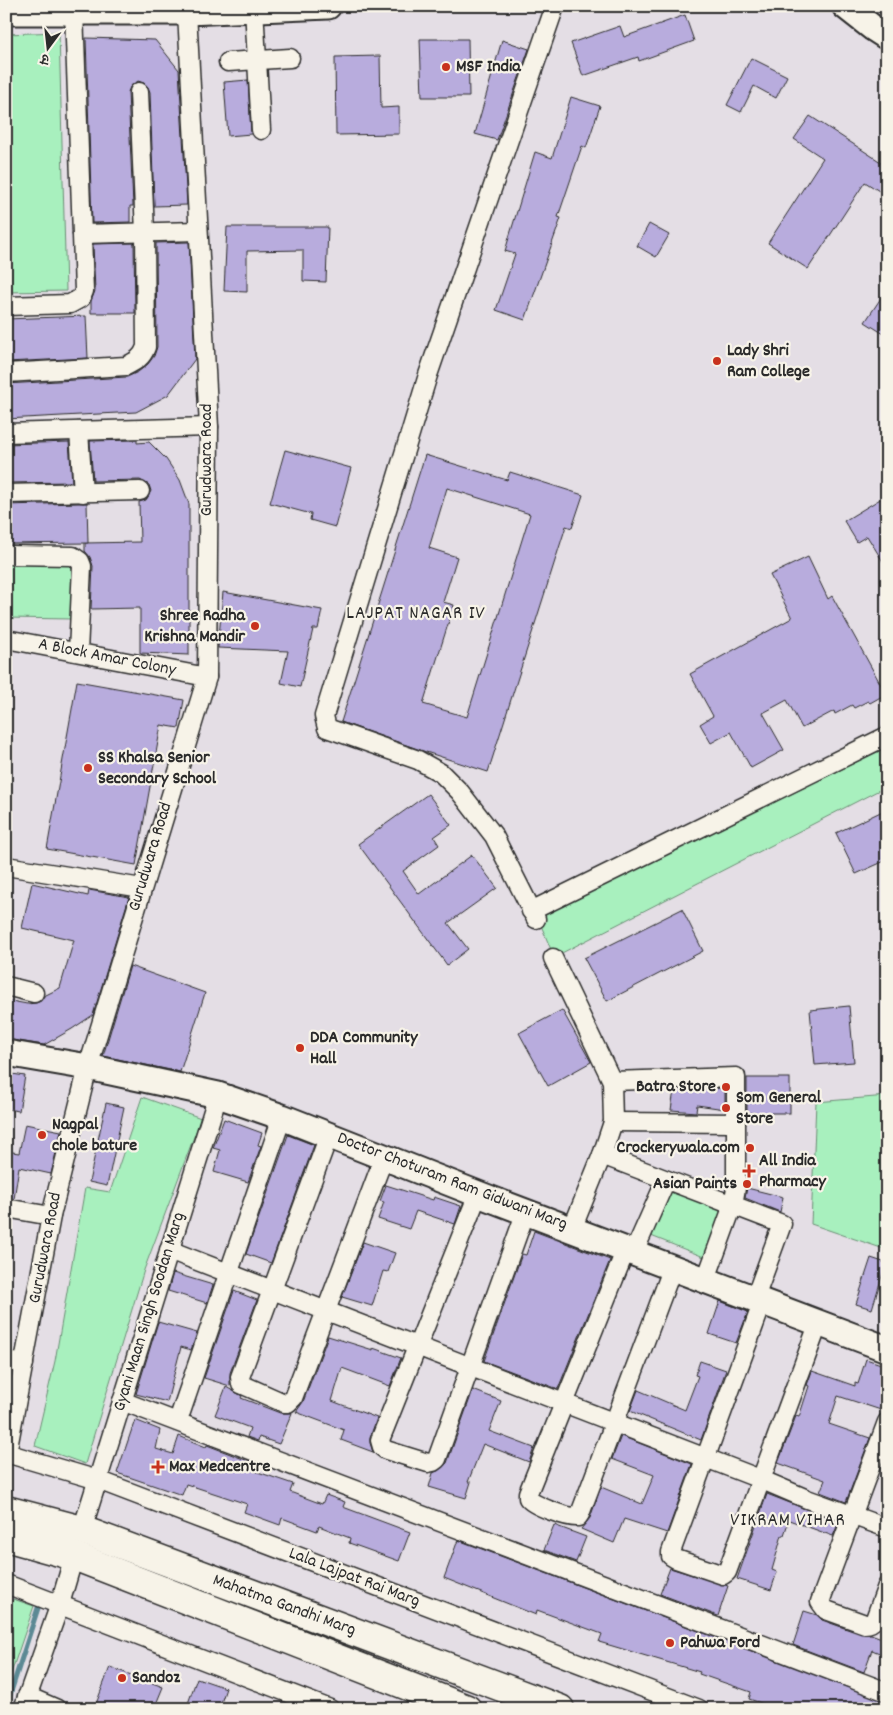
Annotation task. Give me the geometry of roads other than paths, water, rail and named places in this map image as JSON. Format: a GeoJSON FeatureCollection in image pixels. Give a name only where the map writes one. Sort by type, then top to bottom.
{"type":"FeatureCollection","features":[{"type":"Feature","properties":{"kind":"main road","name":"Mahatma Gandhi Marg"},"geometry":{"type":"LineString","coordinates":[[6,1510],[82,1530],[560,1709]]}},
{"type":"Feature","properties":{"kind":"main road","name":"Mahatma Gandhi Marg"},"geometry":{"type":"LineString","coordinates":[[6,1537],[74,1556],[467,1709]]}},
{"type":"Feature","properties":{"kind":"street"},"geometry":{"type":"LineString","coordinates":[[6,12],[187,12],[328,6]]}},
{"type":"Feature","properties":{"kind":"street"},"geometry":{"type":"LineString","coordinates":[[555,6],[428,375],[324,716],[327,728],[418,760],[442,773],[460,792],[494,836],[534,915],[887,736]]}},
{"type":"Feature","properties":{"kind":"street"},"geometry":{"type":"LineString","coordinates":[[845,6],[872,28],[887,37]]}},
{"type":"Feature","properties":{"kind":"street"},"geometry":{"type":"LineString","coordinates":[[254,8],[261,130]]}},
{"type":"Feature","properties":{"kind":"street"},"geometry":{"type":"LineString","coordinates":[[6,306],[70,304],[81,298],[84,292],[74,11]]}},
{"type":"Feature","properties":{"kind":"street","name":"Gurudwara Road"},"geometry":{"type":"LineString","coordinates":[[7,1453],[51,1216],[88,1068],[207,677],[209,428],[187,12]]}},
{"type":"Feature","properties":{"kind":"street"},"geometry":{"type":"LineString","coordinates":[[228,62],[290,58]]}},
{"type":"Feature","properties":{"kind":"street"},"geometry":{"type":"LineString","coordinates":[[6,373],[126,366],[136,362],[143,355],[146,347],[145,233],[139,92]]}},
{"type":"Feature","properties":{"kind":"street"},"geometry":{"type":"LineString","coordinates":[[82,234],[198,231]]}},
{"type":"Feature","properties":{"kind":"street"},"geometry":{"type":"LineString","coordinates":[[6,433],[209,428]]}},
{"type":"Feature","properties":{"kind":"street"},"geometry":{"type":"LineString","coordinates":[[80,431],[84,492]]}},
{"type":"Feature","properties":{"kind":"street"},"geometry":{"type":"LineString","coordinates":[[6,494],[140,491]]}},
{"type":"Feature","properties":{"kind":"street"},"geometry":{"type":"LineString","coordinates":[[6,555],[73,556],[80,561],[82,566],[78,652]]}},
{"type":"Feature","properties":{"kind":"street","name":"A Block Amar Colony"},"geometry":{"type":"LineString","coordinates":[[6,639],[207,677]]}},
{"type":"Feature","properties":{"kind":"street"},"geometry":{"type":"LineString","coordinates":[[6,866],[142,888]]}},
{"type":"Feature","properties":{"kind":"street"},"geometry":{"type":"LineString","coordinates":[[552,958],[612,1081],[613,1122],[602,1155],[572,1229]]}},
{"type":"Feature","properties":{"kind":"street"},"geometry":{"type":"LineString","coordinates":[[6,986],[34,993]]}},
{"type":"Feature","properties":{"kind":"street","name":"Doctor Choturam Ram Gidwani Marg"},"geometry":{"type":"LineString","coordinates":[[6,1053],[218,1095],[282,1117],[384,1158],[887,1349]]}},
{"type":"Feature","properties":{"kind":"street"},"geometry":{"type":"LineString","coordinates":[[612,1081],[736,1077],[736,1188],[732,1205],[706,1279]]}},
{"type":"Feature","properties":{"kind":"street","name":"Gyani Maan Singh Soodan Marg"},"geometry":{"type":"LineString","coordinates":[[82,1530],[218,1095]]}},
{"type":"Feature","properties":{"kind":"street"},"geometry":{"type":"LineString","coordinates":[[181,1412],[282,1117]]}},
{"type":"Feature","properties":{"kind":"street"},"geometry":{"type":"LineString","coordinates":[[613,1122],[736,1124]]}},
{"type":"Feature","properties":{"kind":"street"},"geometry":{"type":"LineString","coordinates":[[329,1135],[240,1377],[241,1384],[284,1403],[288,1403],[293,1398],[384,1158]]}},
{"type":"Feature","properties":{"kind":"street"},"geometry":{"type":"LineString","coordinates":[[602,1155],[782,1224],[759,1300],[671,1556],[720,1574],[725,1574],[819,1322]]}},
{"type":"Feature","properties":{"kind":"street"},"geometry":{"type":"LineString","coordinates":[[666,1180],[630,1251],[564,1403],[528,1493],[528,1498],[534,1503],[569,1516],[578,1517],[580,1514],[673,1267]]}},
{"type":"Feature","properties":{"kind":"street"},"geometry":{"type":"LineString","coordinates":[[478,1194],[380,1440],[382,1447],[386,1450],[428,1463],[437,1459],[526,1211]]}},
{"type":"Feature","properties":{"kind":"street"},"geometry":{"type":"LineString","coordinates":[[6,1208],[51,1216]]}},
{"type":"Feature","properties":{"kind":"street"},"geometry":{"type":"LineString","coordinates":[[169,1250],[887,1528]]}},
{"type":"Feature","properties":{"kind":"street"},"geometry":{"type":"LineString","coordinates":[[6,1361],[24,1364]]}},
{"type":"Feature","properties":{"kind":"street"},"geometry":{"type":"LineString","coordinates":[[122,1401],[887,1692]]}},
{"type":"Feature","properties":{"kind":"street"},"geometry":{"type":"LineString","coordinates":[[887,1422],[821,1599],[821,1605],[826,1610],[869,1624],[874,1619],[887,1586]]}},
{"type":"Feature","properties":{"kind":"street","name":"Lala Lajpat Rai Marg"},"geometry":{"type":"LineString","coordinates":[[7,1453],[98,1480],[699,1709]]}},
{"type":"Feature","properties":{"kind":"street"},"geometry":{"type":"LineString","coordinates":[[57,1709],[25,1703],[60,1604],[74,1556]]}},
{"type":"Feature","properties":{"kind":"street"},"geometry":{"type":"LineString","coordinates":[[6,1584],[330,1709]]}},
{"type":"Feature","properties":{"kind":"waterway"},"geometry":{"type":"LineString","coordinates":[[6,1707],[38,1608]]}},
{"type":"Feature","properties":{"kind":"railway"},"geometry":{"type":"LineString","coordinates":[[882,6],[887,10]]}},
{"type":"Feature","properties":{"kind":"place","name":"MSF India"},"geometry":{"type":"Point","coordinates":[446,67]}},
{"type":"Feature","properties":{"kind":"place","name":"Lady Shri Ram College"},"geometry":{"type":"Point","coordinates":[717,361]}},
{"type":"Feature","properties":{"kind":"place","name":"Shree Radha Krishna Mandir"},"geometry":{"type":"Point","coordinates":[255,626]}},
{"type":"Feature","properties":{"kind":"place","name":"SS Khalsa Senior Secondary School"},"geometry":{"type":"Point","coordinates":[88,768]}},
{"type":"Feature","properties":{"kind":"place","name":"DDA Community Hall"},"geometry":{"type":"Point","coordinates":[300,1048]}},
{"type":"Feature","properties":{"kind":"place","name":"Batra Store"},"geometry":{"type":"Point","coordinates":[726,1087]}},
{"type":"Feature","properties":{"kind":"place","name":"Som General Store"},"geometry":{"type":"Point","coordinates":[726,1108]}},
{"type":"Feature","properties":{"kind":"place","name":"Nagpal chole bature"},"geometry":{"type":"Point","coordinates":[42,1135]}},
{"type":"Feature","properties":{"kind":"place","name":"Crockerywala.com"},"geometry":{"type":"Point","coordinates":[750,1148]}},
{"type":"Feature","properties":{"kind":"place","name":"All India Pharmacy"},"geometry":{"type":"Point","coordinates":[749,1171]}},
{"type":"Feature","properties":{"kind":"place","name":"Asian Paints"},"geometry":{"type":"Point","coordinates":[747,1184]}},
{"type":"Feature","properties":{"kind":"place","name":"Max Medcentre"},"geometry":{"type":"Point","coordinates":[158,1467]}},
{"type":"Feature","properties":{"kind":"place","name":"Pahwa Ford"},"geometry":{"type":"Point","coordinates":[670,1643]}},
{"type":"Feature","properties":{"kind":"place","name":"Sandoz"},"geometry":{"type":"Point","coordinates":[122,1678]}},
{"type":"Feature","properties":{"kind":"district","name":"LAJPAT NAGAR IV"},"geometry":{"type":"Point","coordinates":[416,614]}},
{"type":"Feature","properties":{"kind":"district","name":"VIKRAM VIHAR"},"geometry":{"type":"Point","coordinates":[788,1521]}}]}
